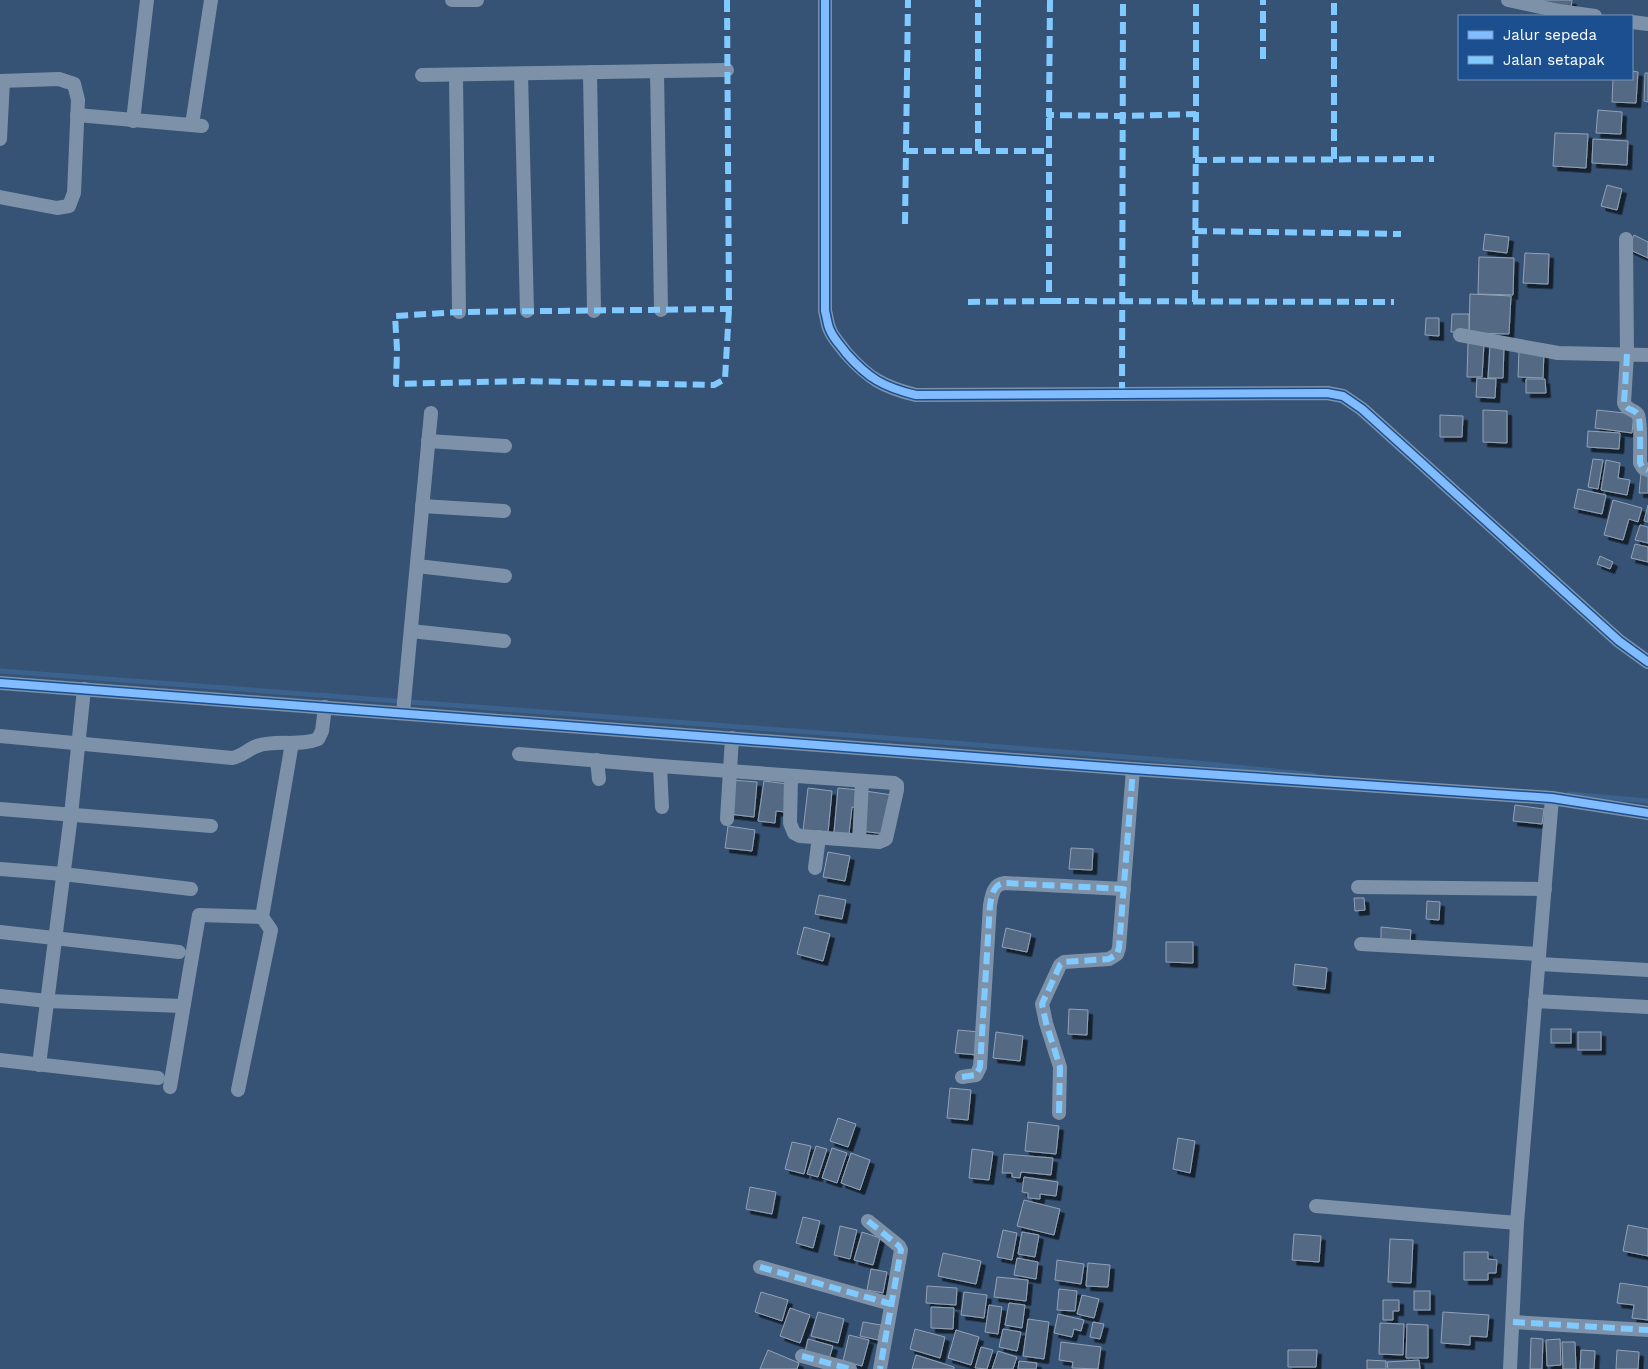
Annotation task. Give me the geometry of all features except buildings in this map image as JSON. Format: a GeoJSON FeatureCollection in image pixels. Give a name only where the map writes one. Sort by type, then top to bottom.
{"type":"FeatureCollection","features":[{"type":"Feature","properties":{"kind":"street"},"geometry":{"type":"LineString","coordinates":[[133,121],[147,0]]}},
{"type":"Feature","properties":{"kind":"street"},"geometry":{"type":"LineString","coordinates":[[77,115],[197,125],[211,0]]}},
{"type":"Feature","properties":{"kind":"street"},"geometry":{"type":"LineString","coordinates":[[452,0],[476,0]]}},
{"type":"Feature","properties":{"kind":"street"},"geometry":{"type":"LineString","coordinates":[[825,0],[825,311],[830,331],[841,346],[877,382],[896,390],[916,395],[1327,393],[1343,396],[1362,409],[1619,641],[1648,662]]}},
{"type":"Feature","properties":{"kind":"street"},"geometry":{"type":"LineString","coordinates":[[1508,0],[1588,15]]}},
{"type":"Feature","properties":{"kind":"street"},"geometry":{"type":"LineString","coordinates":[[1633,22],[1648,24]]}},
{"type":"Feature","properties":{"kind":"street"},"geometry":{"type":"LineString","coordinates":[[422,75],[727,70]]}},
{"type":"Feature","properties":{"kind":"street"},"geometry":{"type":"LineString","coordinates":[[590,72],[594,311]]}},
{"type":"Feature","properties":{"kind":"street"},"geometry":{"type":"LineString","coordinates":[[657,72],[661,310]]}},
{"type":"Feature","properties":{"kind":"street"},"geometry":{"type":"LineString","coordinates":[[521,74],[527,311]]}},
{"type":"Feature","properties":{"kind":"street"},"geometry":{"type":"LineString","coordinates":[[456,75],[459,312]]}},
{"type":"Feature","properties":{"kind":"street"},"geometry":{"type":"LineString","coordinates":[[0,139],[2,81],[59,79],[74,84],[78,100],[74,193],[69,206],[56,208],[0,197]]}},
{"type":"Feature","properties":{"kind":"street"},"geometry":{"type":"LineString","coordinates":[[1626,239],[1627,354],[1624,403],[1627,409],[1636,412],[1640,418],[1640,463],[1643,468],[1648,470]]}},
{"type":"Feature","properties":{"kind":"street"},"geometry":{"type":"LineString","coordinates":[[1460,335],[1558,353],[1648,355]]}},
{"type":"Feature","properties":{"kind":"street"},"geometry":{"type":"LineString","coordinates":[[404,706],[431,413]]}},
{"type":"Feature","properties":{"kind":"street"},"geometry":{"type":"LineString","coordinates":[[428,441],[505,446]]}},
{"type":"Feature","properties":{"kind":"street"},"geometry":{"type":"LineString","coordinates":[[422,506],[504,511]]}},
{"type":"Feature","properties":{"kind":"street"},"geometry":{"type":"LineString","coordinates":[[417,566],[505,576]]}},
{"type":"Feature","properties":{"kind":"street"},"geometry":{"type":"LineString","coordinates":[[411,631],[504,641]]}},
{"type":"Feature","properties":{"kind":"street"},"geometry":{"type":"LineString","coordinates":[[0,683],[325,707],[404,706],[732,738],[1133,769],[1552,798],[1648,814]]}},
{"type":"Feature","properties":{"kind":"street"},"geometry":{"type":"LineString","coordinates":[[39,1065],[71,815],[84,689]]}},
{"type":"Feature","properties":{"kind":"street"},"geometry":{"type":"LineString","coordinates":[[0,736],[232,758],[241,756],[256,746],[306,743],[318,738],[322,730],[325,707]]}},
{"type":"Feature","properties":{"kind":"street"},"geometry":{"type":"LineString","coordinates":[[727,819],[732,738]]}},
{"type":"Feature","properties":{"kind":"street"},"geometry":{"type":"LineString","coordinates":[[238,1090],[271,930],[262,917],[292,743]]}},
{"type":"Feature","properties":{"kind":"street"},"geometry":{"type":"LineString","coordinates":[[519,754],[894,783],[897,785],[897,788],[886,839],[878,842],[800,836],[794,833],[790,823],[791,776]]}},
{"type":"Feature","properties":{"kind":"street"},"geometry":{"type":"LineString","coordinates":[[597,760],[599,779]]}},
{"type":"Feature","properties":{"kind":"street"},"geometry":{"type":"LineString","coordinates":[[660,766],[662,807]]}},
{"type":"Feature","properties":{"kind":"street"},"geometry":{"type":"LineString","coordinates":[[1059,1113],[1060,1067],[1042,1004],[1060,964],[1064,962],[1109,959],[1117,954],[1133,769]]}},
{"type":"Feature","properties":{"kind":"street"},"geometry":{"type":"LineString","coordinates":[[859,840],[862,782]]}},
{"type":"Feature","properties":{"kind":"street"},"geometry":{"type":"LineString","coordinates":[[1510,1369],[1517,1223],[1552,798]]}},
{"type":"Feature","properties":{"kind":"street"},"geometry":{"type":"LineString","coordinates":[[0,809],[211,826]]}},
{"type":"Feature","properties":{"kind":"street"},"geometry":{"type":"LineString","coordinates":[[815,868],[819,837]]}},
{"type":"Feature","properties":{"kind":"street"},"geometry":{"type":"LineString","coordinates":[[0,869],[63,874],[191,889]]}},
{"type":"Feature","properties":{"kind":"street"},"geometry":{"type":"LineString","coordinates":[[962,1077],[976,1075],[980,1067],[990,905],[993,891],[996,887],[1000,883],[1005,883],[1124,888]]}},
{"type":"Feature","properties":{"kind":"street"},"geometry":{"type":"LineString","coordinates":[[1358,887],[1545,889]]}},
{"type":"Feature","properties":{"kind":"street"},"geometry":{"type":"LineString","coordinates":[[170,1087],[199,915],[262,917]]}},
{"type":"Feature","properties":{"kind":"street"},"geometry":{"type":"LineString","coordinates":[[0,932],[179,952]]}},
{"type":"Feature","properties":{"kind":"street"},"geometry":{"type":"LineString","coordinates":[[1361,944],[1648,970]]}},
{"type":"Feature","properties":{"kind":"street"},"geometry":{"type":"LineString","coordinates":[[0,996],[47,1001],[183,1006]]}},
{"type":"Feature","properties":{"kind":"street"},"geometry":{"type":"LineString","coordinates":[[1536,1000],[1648,1007]]}},
{"type":"Feature","properties":{"kind":"street"},"geometry":{"type":"LineString","coordinates":[[0,1060],[158,1078]]}},
{"type":"Feature","properties":{"kind":"street"},"geometry":{"type":"LineString","coordinates":[[1316,1206],[1517,1223]]}},
{"type":"Feature","properties":{"kind":"street"},"geometry":{"type":"LineString","coordinates":[[868,1221],[900,1248],[901,1252],[880,1369]]}},
{"type":"Feature","properties":{"kind":"street"},"geometry":{"type":"LineString","coordinates":[[760,1267],[891,1304]]}},
{"type":"Feature","properties":{"kind":"street"},"geometry":{"type":"LineString","coordinates":[[1513,1322],[1648,1330]]}},
{"type":"Feature","properties":{"kind":"street"},"geometry":{"type":"LineString","coordinates":[[802,1356],[850,1369]]}},
{"type":"Feature","properties":{"kind":"waterway"},"geometry":{"type":"LineString","coordinates":[[0,671],[953,743],[1188,762],[1314,775]]}},
{"type":"Feature","properties":{"kind":"waterway"},"geometry":{"type":"LineString","coordinates":[[1569,794],[1648,801]]}},
{"type":"Feature","properties":{"kind":"marked path"},"geometry":{"type":"LineString","coordinates":[[727,0],[729,309],[459,312],[395,316],[397,349],[396,384],[523,381],[714,385],[725,379],[729,309]]}},
{"type":"Feature","properties":{"kind":"marked path"},"geometry":{"type":"LineString","coordinates":[[905,224],[908,0]]}},
{"type":"Feature","properties":{"kind":"marked path"},"geometry":{"type":"LineString","coordinates":[[906,151],[978,151],[978,0]]}},
{"type":"Feature","properties":{"kind":"marked path"},"geometry":{"type":"LineString","coordinates":[[1050,0],[1049,115],[1123,116],[1196,114],[1196,0]]}},
{"type":"Feature","properties":{"kind":"marked path"},"geometry":{"type":"LineString","coordinates":[[1122,394],[1123,0]]}},
{"type":"Feature","properties":{"kind":"marked path"},"geometry":{"type":"LineString","coordinates":[[1263,0],[1263,59]]}},
{"type":"Feature","properties":{"kind":"marked path"},"geometry":{"type":"LineString","coordinates":[[1334,0],[1334,159]]}},
{"type":"Feature","properties":{"kind":"marked path"},"geometry":{"type":"LineString","coordinates":[[1195,302],[1196,114]]}},
{"type":"Feature","properties":{"kind":"marked path"},"geometry":{"type":"LineString","coordinates":[[968,302],[1049,301],[1049,115]]}},
{"type":"Feature","properties":{"kind":"marked path"},"geometry":{"type":"LineString","coordinates":[[978,151],[1049,151]]}},
{"type":"Feature","properties":{"kind":"marked path"},"geometry":{"type":"LineString","coordinates":[[1195,160],[1434,159]]}},
{"type":"Feature","properties":{"kind":"marked path"},"geometry":{"type":"LineString","coordinates":[[1195,231],[1401,234]]}},
{"type":"Feature","properties":{"kind":"marked path"},"geometry":{"type":"LineString","coordinates":[[1049,301],[1394,302]]}},
{"type":"Feature","properties":{"kind":"marked path"},"geometry":{"type":"LineString","coordinates":[[1627,354],[1624,403],[1638,415],[1640,463],[1643,468],[1648,470]]}},
{"type":"Feature","properties":{"kind":"marked path"},"geometry":{"type":"LineString","coordinates":[[1059,1113],[1060,1067],[1042,1004],[1060,965],[1064,962],[1109,959],[1117,954],[1133,769]]}},
{"type":"Feature","properties":{"kind":"marked path"},"geometry":{"type":"LineString","coordinates":[[962,1077],[976,1075],[980,1067],[990,905],[992,894],[998,885],[1005,883],[1124,889]]}},
{"type":"Feature","properties":{"kind":"marked path"},"geometry":{"type":"LineString","coordinates":[[868,1221],[899,1246],[901,1250],[880,1369]]}},
{"type":"Feature","properties":{"kind":"marked path"},"geometry":{"type":"LineString","coordinates":[[760,1267],[891,1304]]}},
{"type":"Feature","properties":{"kind":"marked path"},"geometry":{"type":"LineString","coordinates":[[1513,1322],[1648,1330]]}},
{"type":"Feature","properties":{"kind":"marked path"},"geometry":{"type":"LineString","coordinates":[[802,1356],[850,1369]]}},
{"type":"Feature","properties":{"kind":"cycle path"},"geometry":{"type":"LineString","coordinates":[[825,0],[825,311],[829,328],[835,339],[854,362],[869,375],[894,389],[916,395],[1327,393],[1343,396],[1362,409],[1619,641],[1648,662]]}},
{"type":"Feature","properties":{"kind":"cycle path"},"geometry":{"type":"LineString","coordinates":[[0,683],[1133,769],[1552,798],[1648,813]]}}]}
